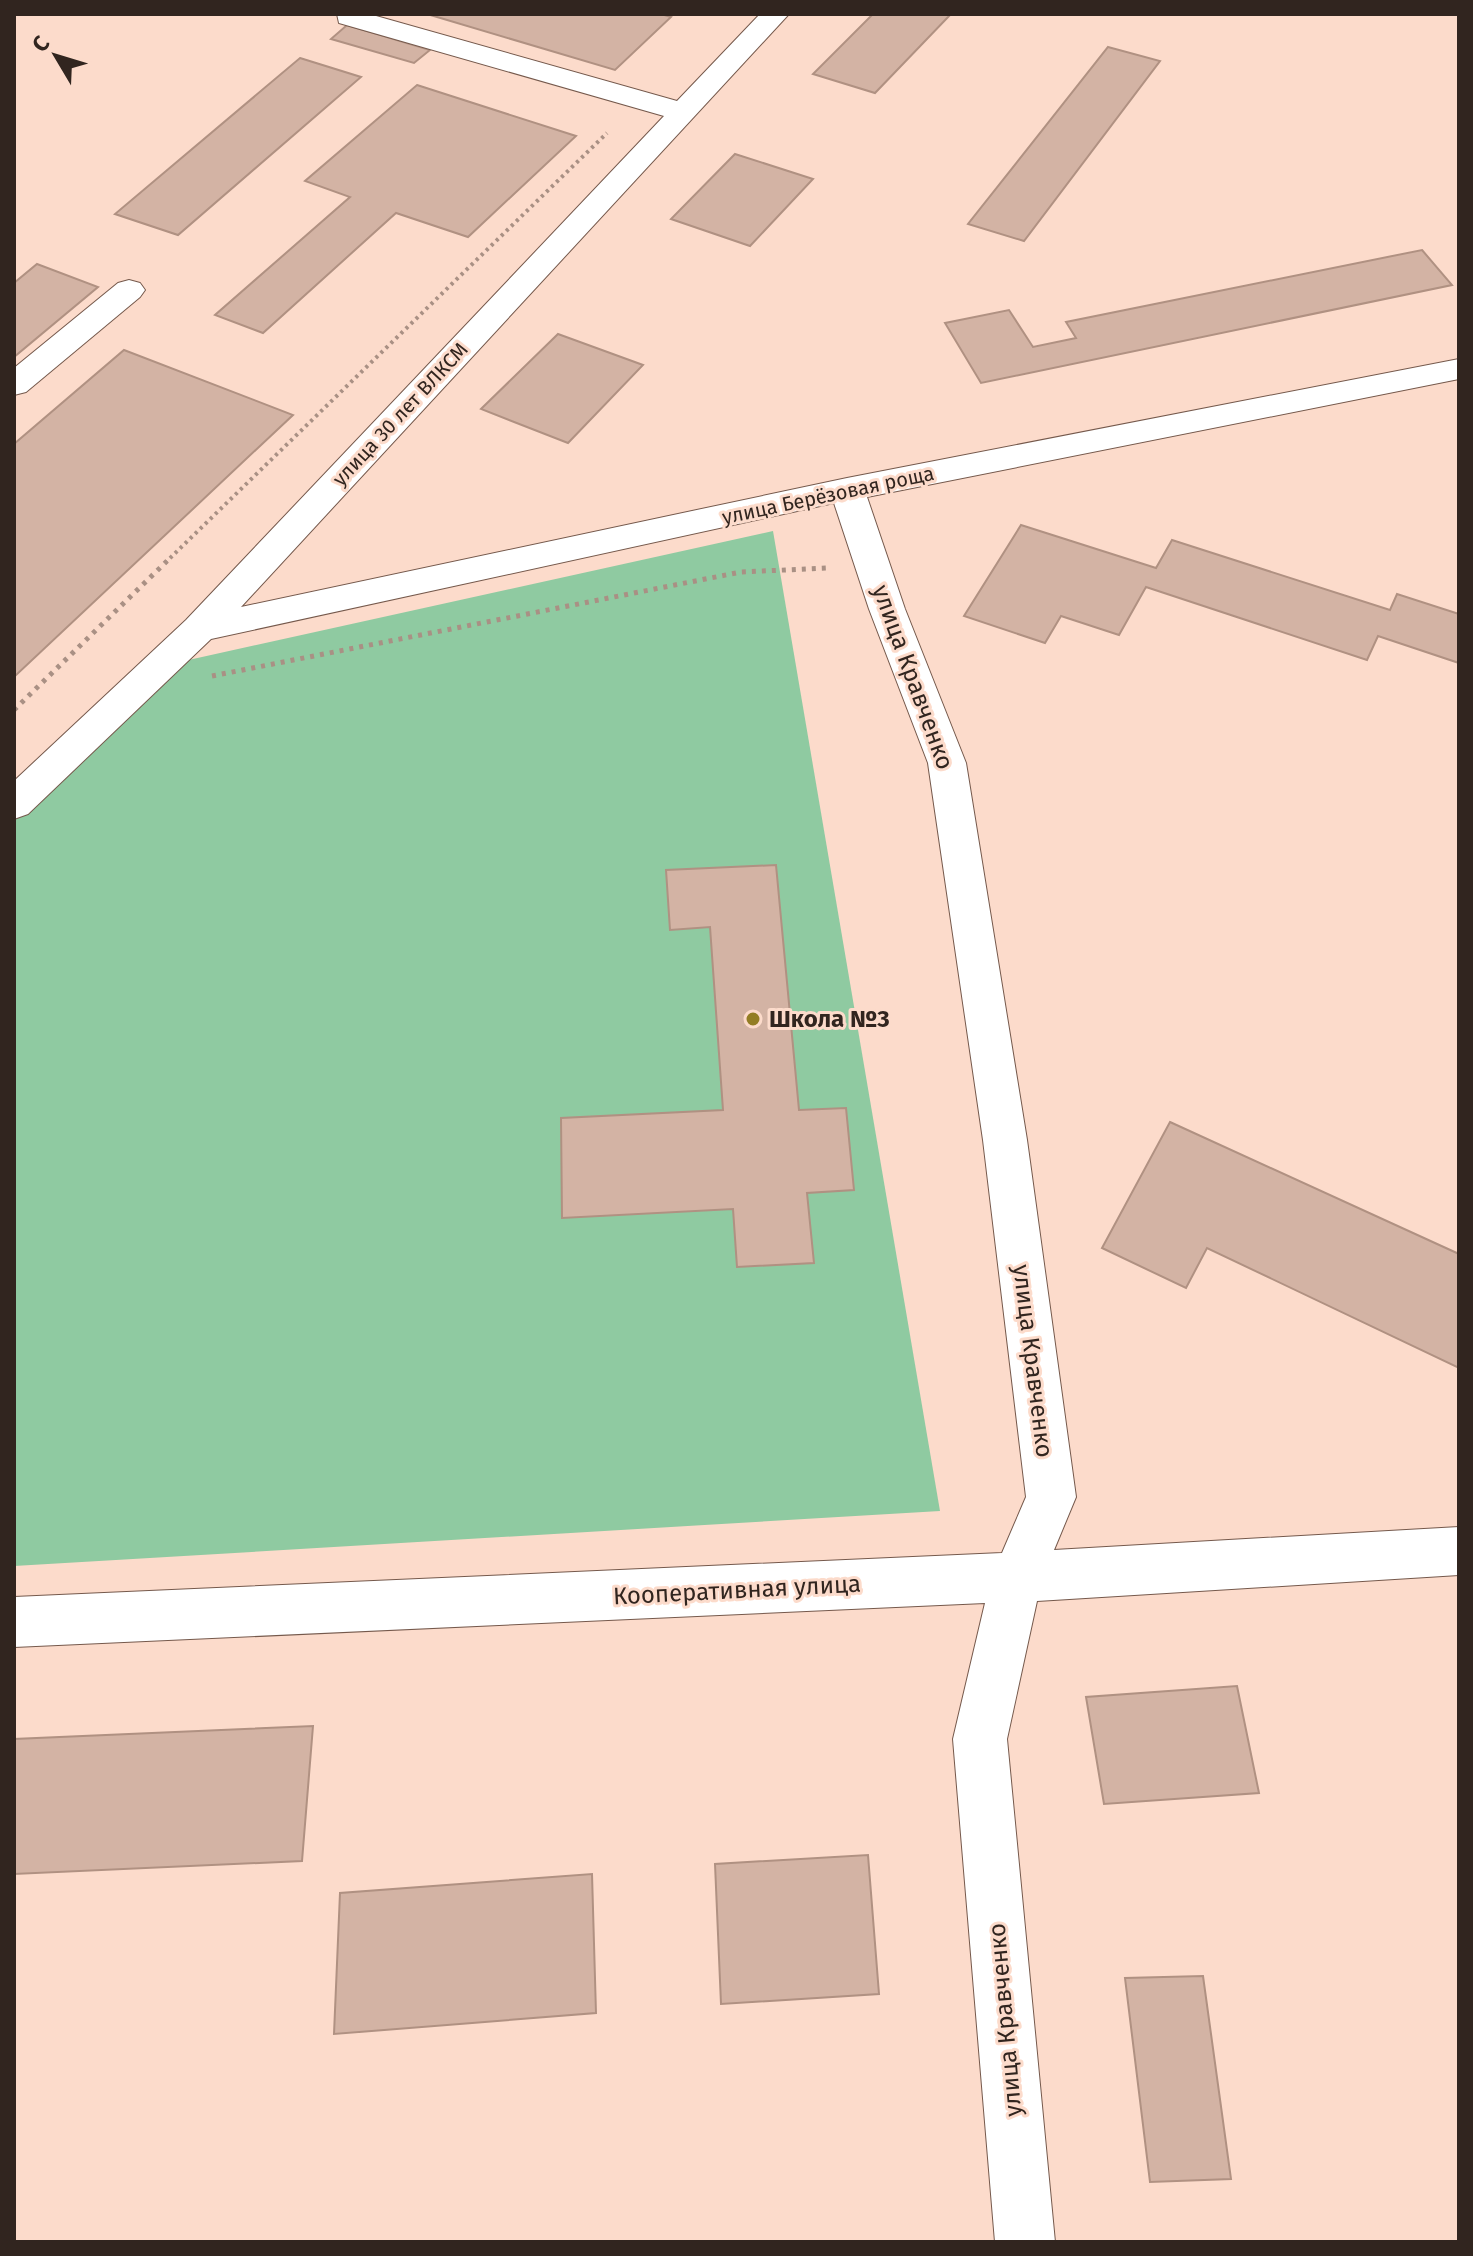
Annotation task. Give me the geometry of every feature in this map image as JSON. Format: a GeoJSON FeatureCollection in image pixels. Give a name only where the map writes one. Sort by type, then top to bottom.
{"type":"FeatureCollection","features":[{"type":"Feature","properties":{"kind":"street","name":"улица 30 лет ВЛКСМ"},"geometry":{"type":"LineString","coordinates":[[14,804],[199,629],[775,14]]}},
{"type":"Feature","properties":{"kind":"street"},"geometry":{"type":"LineString","coordinates":[[349,17],[683,112]]}},
{"type":"Feature","properties":{"kind":"street"},"geometry":{"type":"LineString","coordinates":[[14,385],[129,290]]}},
{"type":"Feature","properties":{"kind":"street","name":"улица Берёзовая роща"},"geometry":{"type":"LineString","coordinates":[[199,629],[847,489],[1459,369]]}},
{"type":"Feature","properties":{"kind":"street","name":"улица Кравченко"},"geometry":{"type":"LineString","coordinates":[[847,489],[947,763],[1005,1140],[1051,1497],[1017,1577],[980,1739],[1025,2242]]}},
{"type":"Feature","properties":{"kind":"street","name":"Кооперативная улица"},"geometry":{"type":"LineString","coordinates":[[14,1622],[1017,1577],[1459,1551]]}},
{"type":"Feature","properties":{"kind":"path"},"geometry":{"type":"LineString","coordinates":[[14,710],[641,100]]}},
{"type":"Feature","properties":{"kind":"path"},"geometry":{"type":"LineString","coordinates":[[209,677],[741,572],[873,566]]}},
{"type":"Feature","properties":{"kind":"green space"},"geometry":{"type":"Polygon","coordinates":[[[773,531],[940,1511],[14,1566],[14,820],[175,663],[773,531]]]}},
{"type":"Feature","properties":{"kind":"building"},"geometry":{"type":"Polygon","coordinates":[[[427,14],[661,14],[671,17],[615,70],[427,14]]]}},
{"type":"Feature","properties":{"kind":"building"},"geometry":{"type":"Polygon","coordinates":[[[873,14],[951,14],[875,93],[813,74],[873,14]]]}},
{"type":"Feature","properties":{"kind":"building"},"geometry":{"type":"Polygon","coordinates":[[[347,25],[430,50],[414,63],[331,39],[347,25]]]}},
{"type":"Feature","properties":{"kind":"building"},"geometry":{"type":"Polygon","coordinates":[[[1108,47],[1160,61],[1024,241],[968,224],[1108,47]]]}},
{"type":"Feature","properties":{"kind":"building"},"geometry":{"type":"Polygon","coordinates":[[[300,58],[361,77],[178,235],[115,214],[300,58]]]}},
{"type":"Feature","properties":{"kind":"building"},"geometry":{"type":"Polygon","coordinates":[[[417,85],[576,136],[468,237],[396,213],[263,333],[215,315],[350,197],[305,181],[417,85]]]}},
{"type":"Feature","properties":{"kind":"building"},"geometry":{"type":"Polygon","coordinates":[[[735,154],[813,179],[750,246],[671,219],[735,154]]]}},
{"type":"Feature","properties":{"kind":"building"},"geometry":{"type":"Polygon","coordinates":[[[1422,250],[1452,285],[981,383],[945,323],[1009,310],[1033,347],[1076,338],[1066,322],[1422,250]]]}},
{"type":"Feature","properties":{"kind":"building"},"geometry":{"type":"Polygon","coordinates":[[[37,264],[98,287],[14,357],[14,283],[37,264]]]}},
{"type":"Feature","properties":{"kind":"building"},"geometry":{"type":"Polygon","coordinates":[[[558,334],[643,365],[568,443],[481,409],[558,334]]]}},
{"type":"Feature","properties":{"kind":"building"},"geometry":{"type":"Polygon","coordinates":[[[124,350],[293,415],[14,677],[14,444],[124,350]]]}},
{"type":"Feature","properties":{"kind":"building"},"geometry":{"type":"Polygon","coordinates":[[[1021,525],[1156,568],[1172,540],[1390,610],[1397,594],[1459,614],[1459,663],[1378,636],[1367,660],[1146,587],[1119,635],[1061,616],[1045,643],[964,616],[1021,525]]]}},
{"type":"Feature","properties":{"kind":"building","name":"Школа №3"},"geometry":{"type":"Polygon","coordinates":[[[776,865],[799,1110],[846,1108],[854,1190],[807,1193],[814,1263],[737,1267],[733,1209],[562,1218],[561,1118],[723,1110],[710,927],[670,930],[666,870],[776,865]]]}},
{"type":"Feature","properties":{"kind":"building"},"geometry":{"type":"Polygon","coordinates":[[[1170,1122],[1459,1254],[1459,1368],[1207,1248],[1186,1288],[1102,1248],[1170,1122]]]}},
{"type":"Feature","properties":{"kind":"building"},"geometry":{"type":"Polygon","coordinates":[[[1237,1686],[1259,1793],[1104,1804],[1086,1697],[1237,1686]]]}},
{"type":"Feature","properties":{"kind":"building"},"geometry":{"type":"Polygon","coordinates":[[[313,1726],[302,1861],[14,1874],[14,1739],[313,1726]]]}},
{"type":"Feature","properties":{"kind":"building"},"geometry":{"type":"Polygon","coordinates":[[[868,1855],[879,1994],[721,2004],[715,1864],[868,1855]]]}},
{"type":"Feature","properties":{"kind":"building"},"geometry":{"type":"Polygon","coordinates":[[[592,1874],[596,2013],[334,2034],[340,1893],[592,1874]]]}},
{"type":"Feature","properties":{"kind":"building"},"geometry":{"type":"Polygon","coordinates":[[[1203,1976],[1231,2179],[1150,2182],[1125,1978],[1203,1976]]]}},
{"type":"Feature","properties":{"kind":"place","name":"Школа №3"},"geometry":{"type":"Point","coordinates":[753,1019]}}]}
